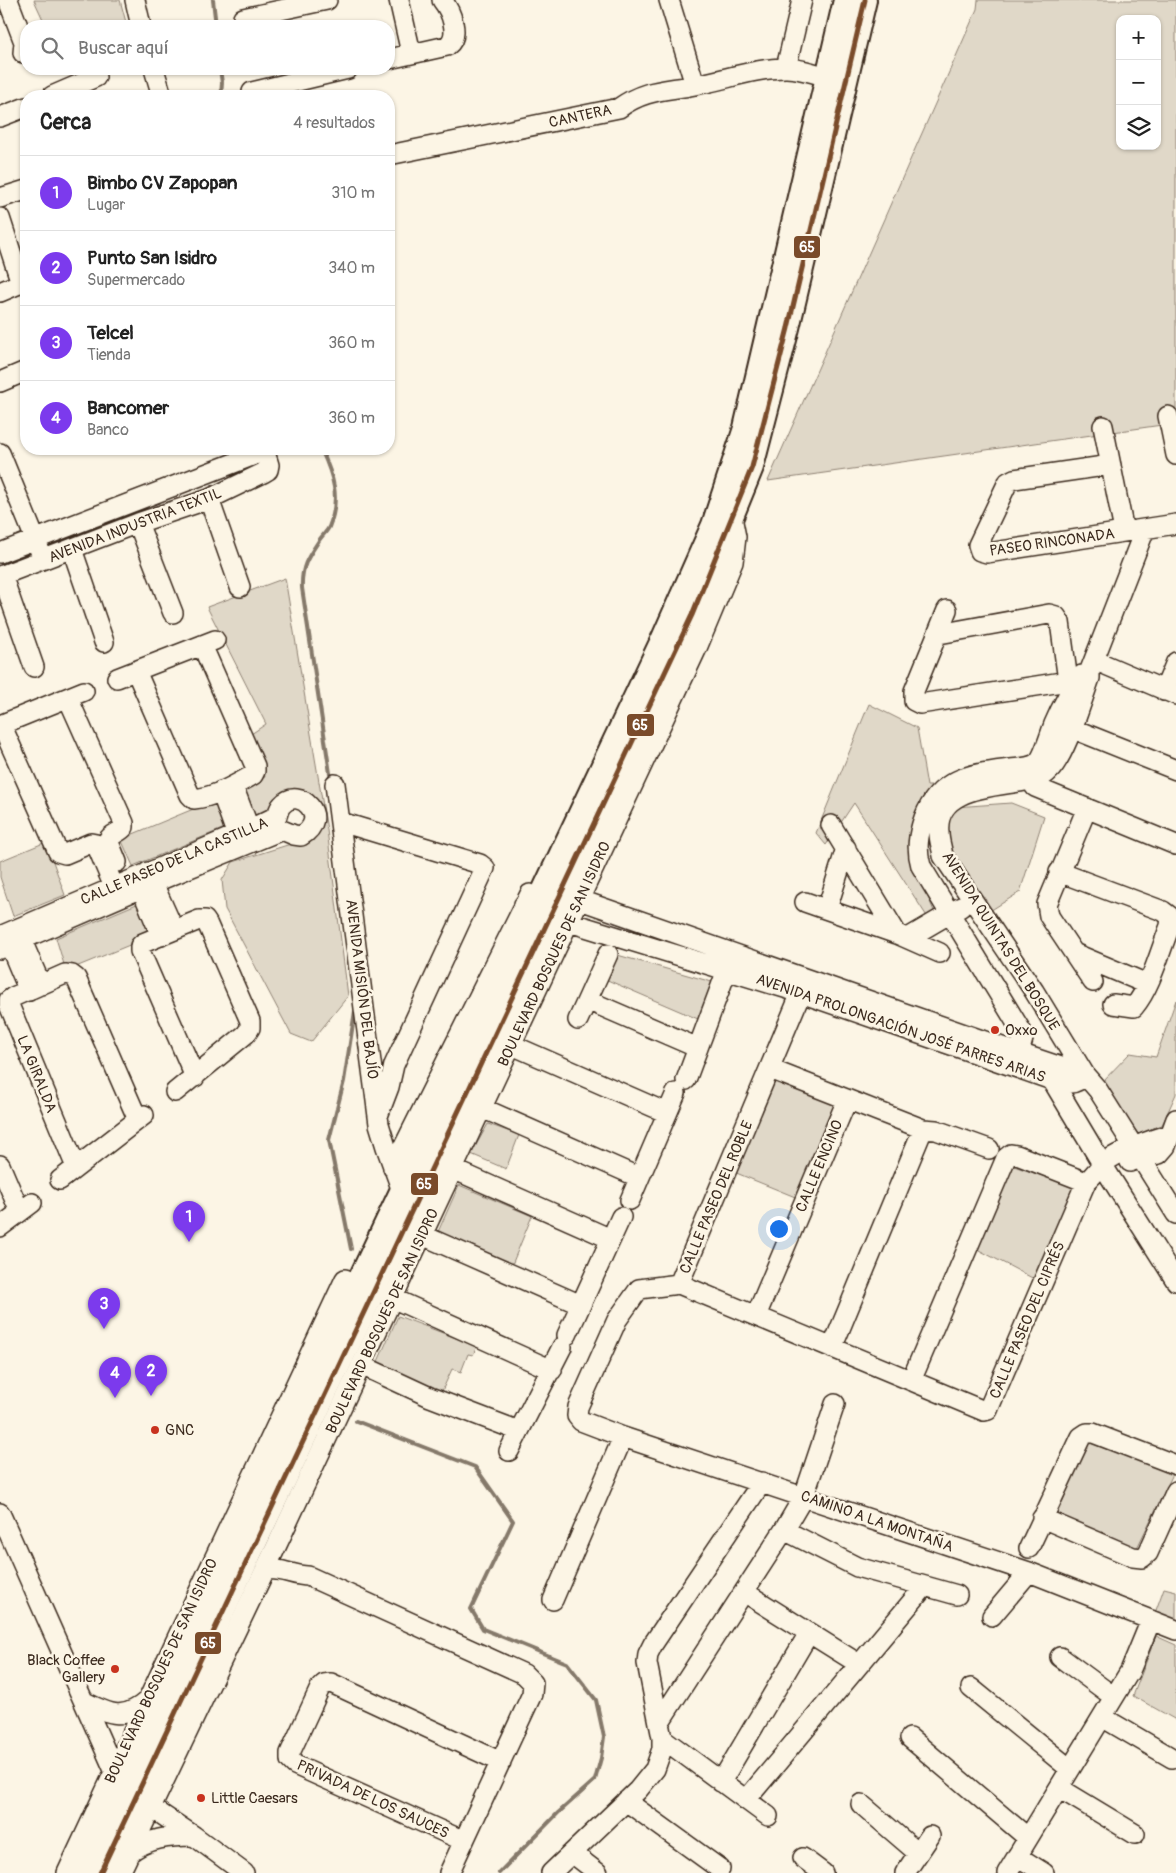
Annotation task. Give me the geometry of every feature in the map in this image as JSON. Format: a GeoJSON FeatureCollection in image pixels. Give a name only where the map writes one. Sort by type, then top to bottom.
{"type":"FeatureCollection","features":[{"type":"Feature","properties":{"kind":"main road","name":"BOULEVARD BOSQUES DE SAN ISIDRO"},"geometry":{"type":"LineString","coordinates":[[100,1873],[132,1788],[545,913],[713,525],[745,428],[845,0]]}},
{"type":"Feature","properties":{"kind":"main road","name":"BOULEVARD BOSQUES DE SAN ISIDRO"},"geometry":{"type":"LineString","coordinates":[[555,887],[692,615],[732,518],[754,458],[788,328],[864,0]]}},
{"type":"Feature","properties":{"kind":"main road","name":"BOULEVARD BOSQUES DE SAN ISIDRO"},"geometry":{"type":"LineString","coordinates":[[367,1288],[402,1191],[545,913]]}},
{"type":"Feature","properties":{"kind":"main road","name":"BOULEVARD BOSQUES DE SAN ISIDRO"},"geometry":{"type":"LineString","coordinates":[[82,1873],[132,1788]]}},
{"type":"Feature","properties":{"kind":"street"},"geometry":{"type":"LineString","coordinates":[[8,0],[20,32]]}},
{"type":"Feature","properties":{"kind":"street"},"geometry":{"type":"LineString","coordinates":[[135,0],[140,20]]}},
{"type":"Feature","properties":{"kind":"street"},"geometry":{"type":"LineString","coordinates":[[243,18],[327,0]]}},
{"type":"Feature","properties":{"kind":"street"},"geometry":{"type":"LineString","coordinates":[[399,0],[411,54]]}},
{"type":"Feature","properties":{"kind":"street"},"geometry":{"type":"LineString","coordinates":[[669,0],[695,85]]}},
{"type":"Feature","properties":{"kind":"street"},"geometry":{"type":"LineString","coordinates":[[786,68],[802,0]]}},
{"type":"Feature","properties":{"kind":"street"},"geometry":{"type":"LineString","coordinates":[[395,58],[447,46],[452,42],[454,37],[449,1]]}},
{"type":"Feature","properties":{"kind":"street","name":"CANTERA"},"geometry":{"type":"LineString","coordinates":[[395,154],[619,108],[633,98],[652,91],[695,85],[747,72],[786,68],[827,77]]}},
{"type":"Feature","properties":{"kind":"street"},"geometry":{"type":"LineString","coordinates":[[156,75],[160,90]]}},
{"type":"Feature","properties":{"kind":"street"},"geometry":{"type":"LineString","coordinates":[[260,90],[323,75]]}},
{"type":"Feature","properties":{"kind":"street"},"geometry":{"type":"LineString","coordinates":[[76,90],[96,77]]}},
{"type":"Feature","properties":{"kind":"street"},"geometry":{"type":"LineString","coordinates":[[0,117],[20,109]]}},
{"type":"Feature","properties":{"kind":"street"},"geometry":{"type":"LineString","coordinates":[[0,198],[20,192]]}},
{"type":"Feature","properties":{"kind":"street"},"geometry":{"type":"LineString","coordinates":[[0,218],[20,271]]}},
{"type":"Feature","properties":{"kind":"street"},"geometry":{"type":"LineString","coordinates":[[0,292],[20,284]]}},
{"type":"Feature","properties":{"kind":"street"},"geometry":{"type":"LineString","coordinates":[[0,370],[20,362]]}},
{"type":"Feature","properties":{"kind":"street"},"geometry":{"type":"LineString","coordinates":[[0,382],[20,374]]}},
{"type":"Feature","properties":{"kind":"street"},"geometry":{"type":"LineString","coordinates":[[1168,416],[1176,452]]}},
{"type":"Feature","properties":{"kind":"street","name":"PASEO RINCONADA"},"geometry":{"type":"LineString","coordinates":[[1103,426],[1124,531]]}},
{"type":"Feature","properties":{"kind":"street"},"geometry":{"type":"LineString","coordinates":[[0,452],[44,560]]}},
{"type":"Feature","properties":{"kind":"street","name":"AVENIDA INDUSTRIA TEXTIL"},"geometry":{"type":"LineString","coordinates":[[0,553],[252,455]]}},
{"type":"Feature","properties":{"kind":"street","name":"AVENIDA INDUSTRIA TEXTIL"},"geometry":{"type":"LineString","coordinates":[[1,576],[138,523],[209,499],[268,470],[269,465],[266,455]]}},
{"type":"Feature","properties":{"kind":"street","name":"PASEO RINCONADA"},"geometry":{"type":"LineString","coordinates":[[1111,465],[1014,479],[1008,482],[978,545],[980,551],[987,553],[1176,524]]}},
{"type":"Feature","properties":{"kind":"street"},"geometry":{"type":"LineString","coordinates":[[209,499],[240,587]]}},
{"type":"Feature","properties":{"kind":"street"},"geometry":{"type":"LineString","coordinates":[[138,523],[173,613]]}},
{"type":"Feature","properties":{"kind":"street"},"geometry":{"type":"LineString","coordinates":[[1145,529],[1092,665],[1081,676],[1076,686],[1063,725],[1028,774],[1035,787],[1176,845]]}},
{"type":"Feature","properties":{"kind":"street"},"geometry":{"type":"LineString","coordinates":[[72,548],[104,642]]}},
{"type":"Feature","properties":{"kind":"street"},"geometry":{"type":"LineString","coordinates":[[1,576],[34,667]]}},
{"type":"Feature","properties":{"kind":"street"},"geometry":{"type":"LineString","coordinates":[[947,610],[939,634],[914,691],[914,701],[920,704],[1076,686]]}},
{"type":"Feature","properties":{"kind":"street"},"geometry":{"type":"LineString","coordinates":[[939,634],[1049,614],[1056,616],[1060,622],[1076,686]]}},
{"type":"Feature","properties":{"kind":"street"},"geometry":{"type":"LineString","coordinates":[[117,678],[209,642],[255,766],[256,771],[253,775],[227,788],[194,799],[190,795],[136,671]]}},
{"type":"Feature","properties":{"kind":"street"},"geometry":{"type":"LineString","coordinates":[[1092,665],[1170,693],[1176,662]]}},
{"type":"Feature","properties":{"kind":"street"},"geometry":{"type":"LineString","coordinates":[[76,694],[124,822],[122,830],[102,842],[92,843],[65,854],[58,852],[0,724],[76,694]]}},
{"type":"Feature","properties":{"kind":"street"},"geometry":{"type":"LineString","coordinates":[[1063,725],[1176,770]]}},
{"type":"Feature","properties":{"kind":"street","name":"AVENIDA QUINTAS DEL BOSQUE"},"geometry":{"type":"LineString","coordinates":[[1020,1053],[1023,1039],[1022,1032],[921,866],[917,846],[930,829],[934,799],[948,785],[964,776],[984,780],[1028,774]]}},
{"type":"Feature","properties":{"kind":"street","name":"AVENIDA MISIÓN DEL BAJÍO"},"geometry":{"type":"LineString","coordinates":[[335,784],[378,1116],[386,1147],[402,1191]]}},
{"type":"Feature","properties":{"kind":"street","name":"CALLE PASEO DE LA CASTILLA"},"geometry":{"type":"LineString","coordinates":[[9,938],[136,881],[246,837],[227,788]]}},
{"type":"Feature","properties":{"kind":"street"},"geometry":{"type":"LineString","coordinates":[[1087,808],[1046,904],[1049,916],[1093,982]]}},
{"type":"Feature","properties":{"kind":"street"},"geometry":{"type":"LineString","coordinates":[[341,822],[480,864],[485,868],[394,1065],[389,1087],[378,1116]]}},
{"type":"Feature","properties":{"kind":"street"},"geometry":{"type":"LineString","coordinates":[[831,826],[903,936]]}},
{"type":"Feature","properties":{"kind":"street","name":"AVENIDA QUINTAS DEL BOSQUE"},"geometry":{"type":"LineString","coordinates":[[930,829],[943,856],[1034,992],[1085,1074]]}},
{"type":"Feature","properties":{"kind":"street"},"geometry":{"type":"LineString","coordinates":[[102,842],[136,881],[167,933]]}},
{"type":"Feature","properties":{"kind":"street"},"geometry":{"type":"LineString","coordinates":[[827,909],[846,848]]}},
{"type":"Feature","properties":{"kind":"street"},"geometry":{"type":"LineString","coordinates":[[921,866],[943,856]]}},
{"type":"Feature","properties":{"kind":"street"},"geometry":{"type":"LineString","coordinates":[[1059,872],[1164,911],[1171,917],[1170,926],[1147,984],[1134,1007],[1114,1004]]}},
{"type":"Feature","properties":{"kind":"street","name":"CALLE PASEO DE LA CASTILLA"},"geometry":{"type":"LineString","coordinates":[[9,938],[136,881]]}},
{"type":"Feature","properties":{"kind":"street","name":"BOULEVARD BOSQUES DE SAN ISIDRO"},"geometry":{"type":"LineString","coordinates":[[120,1873],[128,1854],[132,1788],[148,1700],[317,1394],[361,1365],[367,1288],[422,1235],[512,1045],[545,913],[555,887]]}},
{"type":"Feature","properties":{"kind":"street","name":"AVENIDA PROLONGACIÓN JOSÉ PARRES ARIAS"},"geometry":{"type":"LineString","coordinates":[[555,887],[804,986],[1052,1080],[1098,1173],[1176,1282]]}},
{"type":"Feature","properties":{"kind":"street"},"geometry":{"type":"LineString","coordinates":[[903,936],[974,900]]}},
{"type":"Feature","properties":{"kind":"street"},"geometry":{"type":"LineString","coordinates":[[805,902],[903,936],[940,953]]}},
{"type":"Feature","properties":{"kind":"street","name":"BOULEVARD BOSQUES DE SAN ISIDRO"},"geometry":{"type":"LineString","coordinates":[[393,1168],[545,913]]}},
{"type":"Feature","properties":{"kind":"street","name":"AVENIDA PROLONGACIÓN JOSÉ PARRES ARIAS"},"geometry":{"type":"LineString","coordinates":[[545,913],[727,970],[804,986],[1085,1074]]}},
{"type":"Feature","properties":{"kind":"street"},"geometry":{"type":"LineString","coordinates":[[175,1092],[195,1077],[246,1034],[250,1028],[250,1021],[205,920],[200,920],[143,942],[140,946],[140,951],[195,1077]]}},
{"type":"Feature","properties":{"kind":"street"},"geometry":{"type":"LineString","coordinates":[[9,938],[35,988]]}},
{"type":"Feature","properties":{"kind":"street"},"geometry":{"type":"LineString","coordinates":[[578,1020],[608,954]]}},
{"type":"Feature","properties":{"kind":"street"},"geometry":{"type":"LineString","coordinates":[[1076,954],[1147,984]]}},
{"type":"Feature","properties":{"kind":"street"},"geometry":{"type":"LineString","coordinates":[[630,1200],[638,1177],[698,1048],[727,970]]}},
{"type":"Feature","properties":{"kind":"street","name":"LA GIRALDA"},"geometry":{"type":"LineString","coordinates":[[60,1180],[141,1118],[76,978],[72,974],[65,974],[13,997],[10,1000],[9,1006],[76,1167]]}},
{"type":"Feature","properties":{"kind":"street","name":"CALLE PASEO DEL ROBLE"},"geometry":{"type":"LineString","coordinates":[[804,986],[679,1284],[873,1365]]}},
{"type":"Feature","properties":{"kind":"street"},"geometry":{"type":"LineString","coordinates":[[1007,1008],[1034,992]]}},
{"type":"Feature","properties":{"kind":"street"},"geometry":{"type":"LineString","coordinates":[[587,1000],[698,1048]]}},
{"type":"Feature","properties":{"kind":"street"},"geometry":{"type":"LineString","coordinates":[[512,1045],[667,1113]]}},
{"type":"Feature","properties":{"kind":"street"},"geometry":{"type":"LineString","coordinates":[[770,1069],[922,1129],[936,1130],[989,1149]]}},
{"type":"Feature","properties":{"kind":"street"},"geometry":{"type":"LineString","coordinates":[[1052,1080],[1072,1084],[1078,1082],[1085,1074],[1098,1090],[1176,1214]]}},
{"type":"Feature","properties":{"kind":"street","name":"CALLE ENCINO"},"geometry":{"type":"LineString","coordinates":[[756,1316],[848,1100]]}},
{"type":"Feature","properties":{"kind":"street"},"geometry":{"type":"LineString","coordinates":[[482,1108],[638,1177]]}},
{"type":"Feature","properties":{"kind":"street"},"geometry":{"type":"LineString","coordinates":[[911,1381],[1006,1158],[1011,1154],[1098,1173],[1136,1152],[1159,1154],[1166,1146],[1173,1127]]}},
{"type":"Feature","properties":{"kind":"street"},"geometry":{"type":"LineString","coordinates":[[832,1348],[922,1129]]}},
{"type":"Feature","properties":{"kind":"street"},"geometry":{"type":"LineString","coordinates":[[0,1165],[26,1207],[0,1227]]}},
{"type":"Feature","properties":{"kind":"street"},"geometry":{"type":"LineString","coordinates":[[453,1169],[611,1239]]}},
{"type":"Feature","properties":{"kind":"street","name":"CALLE PASEO DEL CIPRÉS"},"geometry":{"type":"LineString","coordinates":[[873,1365],[984,1411],[988,1410],[1098,1173]]}},
{"type":"Feature","properties":{"kind":"street"},"geometry":{"type":"LineString","coordinates":[[509,1451],[552,1370],[620,1217]]}},
{"type":"Feature","properties":{"kind":"street"},"geometry":{"type":"LineString","coordinates":[[422,1235],[581,1305]]}},
{"type":"Feature","properties":{"kind":"street","name":"CAMINO A LA MONTAÑA"},"geometry":{"type":"LineString","coordinates":[[679,1284],[639,1289],[617,1320],[578,1407],[577,1416],[582,1421],[623,1437],[1029,1572],[1176,1630]]}},
{"type":"Feature","properties":{"kind":"street"},"geometry":{"type":"LineString","coordinates":[[367,1288],[552,1370]]}},
{"type":"Feature","properties":{"kind":"street"},"geometry":{"type":"LineString","coordinates":[[361,1365],[430,1397],[519,1431]]}},
{"type":"Feature","properties":{"kind":"street","name":"BOULEVARD BOSQUES DE SAN ISIDRO"},"geometry":{"type":"LineString","coordinates":[[67,1873],[132,1788],[265,1570],[276,1547],[317,1394]]}},
{"type":"Feature","properties":{"kind":"street"},"geometry":{"type":"LineString","coordinates":[[660,1731],[804,1496],[835,1404]]}},
{"type":"Feature","properties":{"kind":"street"},"geometry":{"type":"LineString","coordinates":[[1028,1548],[1081,1437],[1087,1433],[1093,1433],[1176,1464]]}},
{"type":"Feature","properties":{"kind":"street"},"geometry":{"type":"LineString","coordinates":[[553,1600],[623,1437]]}},
{"type":"Feature","properties":{"kind":"street"},"geometry":{"type":"LineString","coordinates":[[551,1873],[638,1790],[655,1769],[662,1750],[648,1673],[648,1654],[652,1644],[762,1482]]}},
{"type":"Feature","properties":{"kind":"street"},"geometry":{"type":"LineString","coordinates":[[1042,1518],[1133,1557],[1142,1558],[1148,1553],[1176,1491]]}},
{"type":"Feature","properties":{"kind":"street"},"geometry":{"type":"LineString","coordinates":[[0,1513],[85,1702],[132,1788],[244,1873]]}},
{"type":"Feature","properties":{"kind":"street"},"geometry":{"type":"LineString","coordinates":[[784,1530],[857,1566],[957,1596]]}},
{"type":"Feature","properties":{"kind":"street"},"geometry":{"type":"LineString","coordinates":[[276,1547],[282,1558],[300,1567],[308,1576],[524,1674],[533,1683],[532,1694],[450,1873]]}},
{"type":"Feature","properties":{"kind":"street"},"geometry":{"type":"LineString","coordinates":[[265,1570],[278,1569],[296,1576],[308,1576]]}},
{"type":"Feature","properties":{"kind":"street"},"geometry":{"type":"LineString","coordinates":[[992,1616],[1029,1572]]}},
{"type":"Feature","properties":{"kind":"street"},"geometry":{"type":"LineString","coordinates":[[746,1800],[924,1586]]}},
{"type":"Feature","properties":{"kind":"street"},"geometry":{"type":"LineString","coordinates":[[744,1592],[859,1664]]}},
{"type":"Feature","properties":{"kind":"street"},"geometry":{"type":"LineString","coordinates":[[1007,1873],[1130,1670],[1151,1620]]}},
{"type":"Feature","properties":{"kind":"street"},"geometry":{"type":"LineString","coordinates":[[721,1782],[809,1633]]}},
{"type":"Feature","properties":{"kind":"street"},"geometry":{"type":"LineString","coordinates":[[1060,1657],[1114,1697]]}},
{"type":"Feature","properties":{"kind":"street","name":"PRIVADA DE LOS SAUCES"},"geometry":{"type":"LineString","coordinates":[[464,1842],[295,1765],[290,1760],[290,1753],[301,1729],[320,1688],[324,1684],[330,1683],[501,1762]]}},
{"type":"Feature","properties":{"kind":"street"},"geometry":{"type":"LineString","coordinates":[[971,1688],[1070,1769]]}},
{"type":"Feature","properties":{"kind":"street"},"geometry":{"type":"LineString","coordinates":[[85,1702],[104,1711],[123,1714],[138,1708],[148,1700]]}},
{"type":"Feature","properties":{"kind":"street"},"geometry":{"type":"LineString","coordinates":[[1102,1717],[1172,1758]]}},
{"type":"Feature","properties":{"kind":"street"},"geometry":{"type":"LineString","coordinates":[[660,1731],[721,1782],[768,1816]]}},
{"type":"Feature","properties":{"kind":"street"},"geometry":{"type":"LineString","coordinates":[[910,1738],[1028,1838]]}},
{"type":"Feature","properties":{"kind":"street"},"geometry":{"type":"LineString","coordinates":[[1059,1788],[1135,1834]]}},
{"type":"Feature","properties":{"kind":"street"},"geometry":{"type":"LineString","coordinates":[[626,1801],[720,1869]]}},
{"type":"Feature","properties":{"kind":"street"},"geometry":{"type":"LineString","coordinates":[[861,1804],[918,1853]]}},
{"type":"Feature","properties":{"kind":"street"},"geometry":{"type":"LineString","coordinates":[[128,1854],[157,1839],[194,1836]]}},
{"type":"Feature","properties":{"kind":"street"},"geometry":{"type":"LineString","coordinates":[[905,1873],[930,1836]]}},
{"type":"Feature","properties":{"kind":"street"},"geometry":{"type":"LineString","coordinates":[[572,1853],[598,1873]]}},
{"type":"Feature","properties":{"kind":"street"},"geometry":{"type":"LineString","coordinates":[[1017,1856],[1044,1873]]}},
{"type":"Feature","properties":{"kind":"street"},"geometry":{"type":"LineString","coordinates":[[803,1858],[823,1873]]}},
{"type":"Feature","properties":{"kind":"shaded area"},"geometry":{"type":"Polygon","coordinates":[[[34,0],[120,0],[125,20],[43,20],[34,0]]]}},
{"type":"Feature","properties":{"kind":"shaded area"},"geometry":{"type":"Polygon","coordinates":[[[978,0],[1176,0],[1176,423],[768,481],[977,9],[978,0]]]}},
{"type":"Feature","properties":{"kind":"shaded area"},"geometry":{"type":"Polygon","coordinates":[[[285,578],[327,830],[348,996],[311,1042],[291,1034],[225,909],[222,880],[233,862],[310,838],[298,791],[266,812],[252,817],[240,788],[265,777],[248,736],[266,724],[207,607],[285,578]]]}},
{"type":"Feature","properties":{"kind":"shaded area"},"geometry":{"type":"Polygon","coordinates":[[[869,704],[917,728],[927,786],[940,786],[912,860],[934,911],[928,918],[854,803],[826,845],[816,833],[869,704]]]}},
{"type":"Feature","properties":{"kind":"shaded area"},"geometry":{"type":"Polygon","coordinates":[[[215,800],[227,827],[133,866],[121,839],[215,800]]]}},
{"type":"Feature","properties":{"kind":"shaded area"},"geometry":{"type":"Polygon","coordinates":[[[1011,803],[1044,816],[1020,892],[985,914],[942,847],[942,825],[955,807],[1011,803]]]}},
{"type":"Feature","properties":{"kind":"shaded area"},"geometry":{"type":"Polygon","coordinates":[[[46,842],[65,895],[13,916],[0,877],[0,861],[46,842]]]}},
{"type":"Feature","properties":{"kind":"shaded area"},"geometry":{"type":"Polygon","coordinates":[[[139,903],[154,935],[66,971],[56,938],[139,903]]]}},
{"type":"Feature","properties":{"kind":"shaded area"},"geometry":{"type":"Polygon","coordinates":[[[614,954],[712,982],[698,1019],[605,979],[614,954]]]}},
{"type":"Feature","properties":{"kind":"shaded area"},"geometry":{"type":"Polygon","coordinates":[[[1176,1000],[1176,1094],[1162,1125],[1146,1131],[1140,1136],[1101,1083],[1130,1053],[1156,1057],[1176,1000]]]}},
{"type":"Feature","properties":{"kind":"shaded area"},"geometry":{"type":"Polygon","coordinates":[[[770,1074],[847,1102],[805,1201],[729,1170],[770,1074]]]}},
{"type":"Feature","properties":{"kind":"shaded area"},"geometry":{"type":"Polygon","coordinates":[[[488,1124],[519,1135],[506,1169],[471,1154],[488,1124]]]}},
{"type":"Feature","properties":{"kind":"shaded area"},"geometry":{"type":"Polygon","coordinates":[[[1011,1165],[1074,1187],[1038,1281],[977,1249],[1011,1165]]]}},
{"type":"Feature","properties":{"kind":"shaded area"},"geometry":{"type":"Polygon","coordinates":[[[459,1185],[532,1216],[511,1267],[437,1234],[459,1185]]]}},
{"type":"Feature","properties":{"kind":"shaded area"},"geometry":{"type":"Polygon","coordinates":[[[398,1316],[477,1346],[473,1355],[468,1354],[461,1372],[452,1369],[442,1391],[376,1366],[398,1316]]]}},
{"type":"Feature","properties":{"kind":"shaded area"},"geometry":{"type":"Polygon","coordinates":[[[1088,1442],[1173,1474],[1136,1550],[1056,1516],[1088,1442]]]}},
{"type":"Feature","properties":{"kind":"shaded area"},"geometry":{"type":"Polygon","coordinates":[[[1164,1588],[1176,1591],[1176,1621],[1155,1613],[1164,1588]]]}},
{"type":"Feature","properties":{"kind":"shaded area"},"geometry":{"type":"Polygon","coordinates":[[[1156,1636],[1176,1645],[1176,1720],[1133,1696],[1156,1636]]]}},
{"type":"Feature","properties":{"kind":"waterway"},"geometry":{"type":"LineString","coordinates":[[213,0],[215,20]]}},
{"type":"Feature","properties":{"kind":"waterway"},"geometry":{"type":"LineString","coordinates":[[221,75],[221,90]]}},
{"type":"Feature","properties":{"kind":"waterway"},"geometry":{"type":"LineString","coordinates":[[324,455],[334,487],[333,516],[329,527],[306,562],[302,588],[331,780]]}},
{"type":"Feature","properties":{"kind":"waterway"},"geometry":{"type":"LineString","coordinates":[[351,1249],[329,1140],[344,1081],[355,1011]]}},
{"type":"Feature","properties":{"kind":"waterway"},"geometry":{"type":"LineString","coordinates":[[356,1421],[475,1467],[513,1521],[471,1609],[483,1629],[567,1663],[596,1700],[604,1737],[595,1780],[558,1813],[499,1873]]}},
{"type":"Feature","properties":{"kind":"transit line","name":"65"},"geometry":{"type":"LineString","coordinates":[[100,1873],[692,615],[752,467],[788,328],[865,0]]}},
{"type":"Feature","properties":{"kind":"place","name":"Oxxo"},"geometry":{"type":"Point","coordinates":[995,1030]}},
{"type":"Feature","properties":{"kind":"place","name":"Bimbo CV Zapopan"},"geometry":{"type":"Point","coordinates":[189,1242]}},
{"type":"Feature","properties":{"kind":"place","name":"Telcel"},"geometry":{"type":"Point","coordinates":[104,1329]}},
{"type":"Feature","properties":{"kind":"place","name":"Punto San Isidro"},"geometry":{"type":"Point","coordinates":[151,1396]}},
{"type":"Feature","properties":{"kind":"place","name":"Bancomer"},"geometry":{"type":"Point","coordinates":[115,1398]}},
{"type":"Feature","properties":{"kind":"place","name":"GNC"},"geometry":{"type":"Point","coordinates":[155,1430]}},
{"type":"Feature","properties":{"kind":"place","name":"Black Coffee Gallery"},"geometry":{"type":"Point","coordinates":[115,1669]}},
{"type":"Feature","properties":{"kind":"place","name":"Little Caesars"},"geometry":{"type":"Point","coordinates":[201,1798]}}]}
